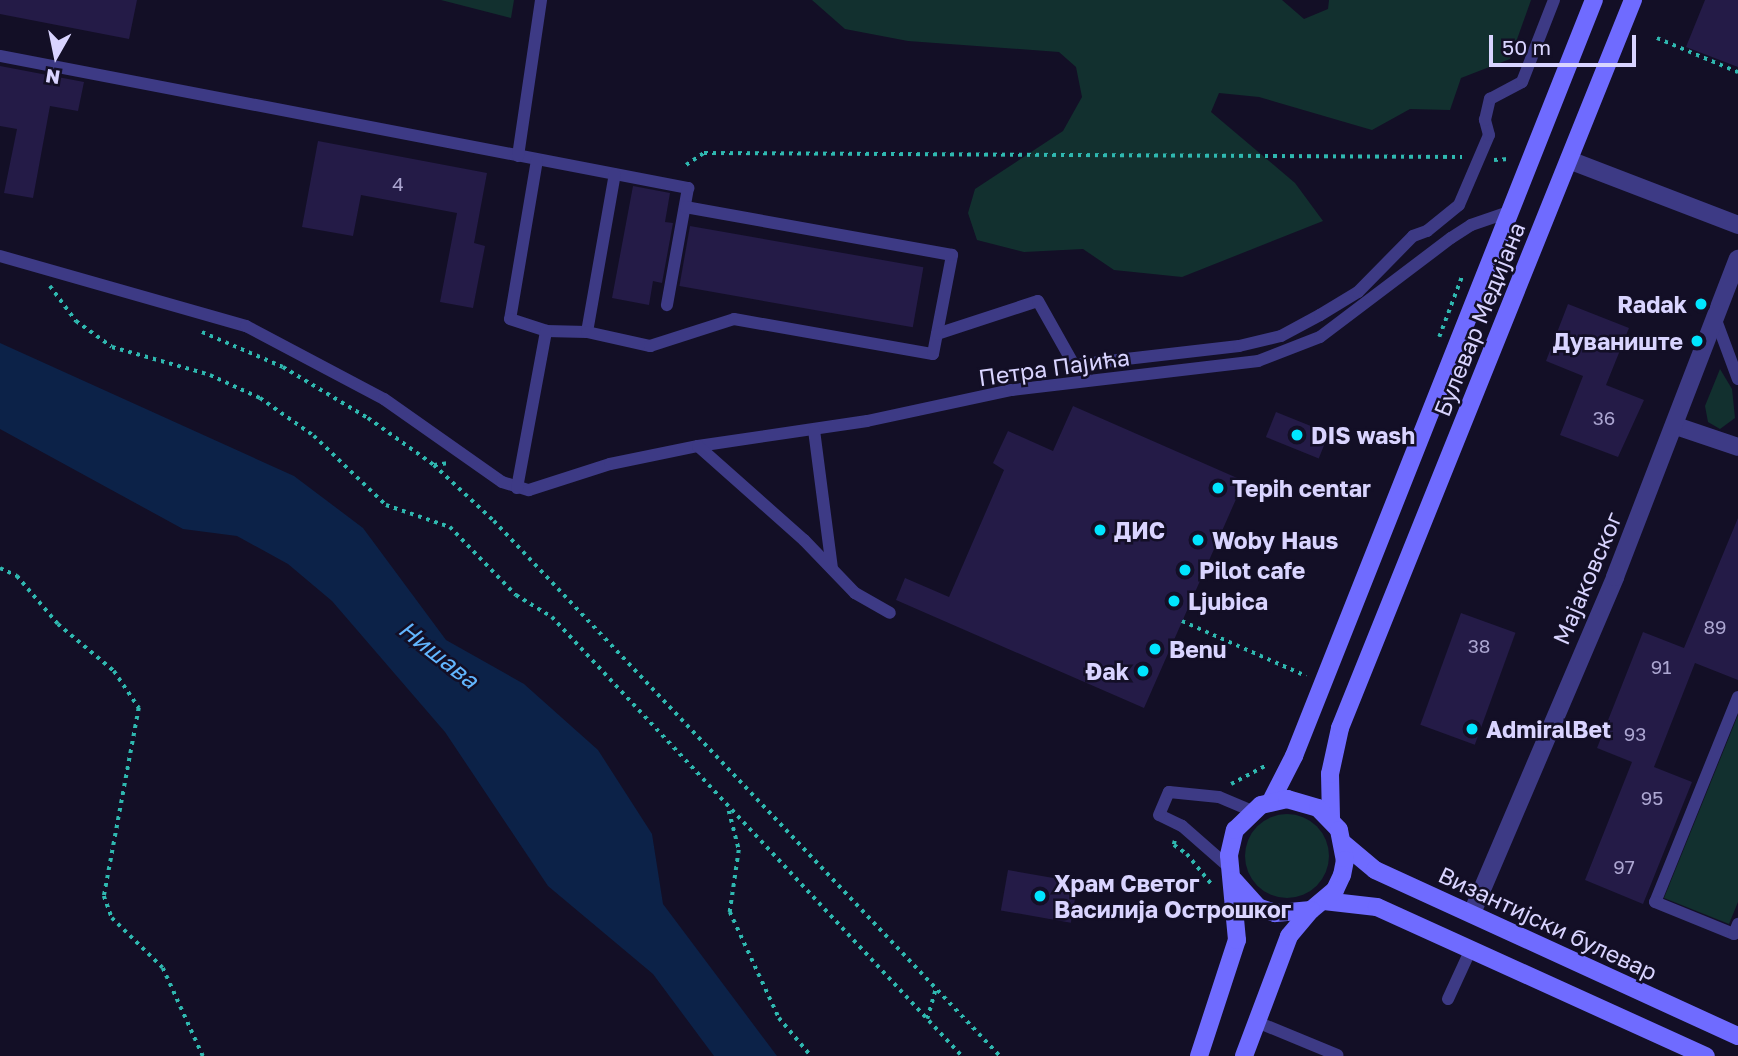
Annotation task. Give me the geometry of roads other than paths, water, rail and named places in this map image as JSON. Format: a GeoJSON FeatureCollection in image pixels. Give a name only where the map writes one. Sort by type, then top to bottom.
{"type":"FeatureCollection","features":[{"type":"Feature","properties":{"kind":"main road","name":"Булевар Медијана"},"geometry":{"type":"LineString","coordinates":[[1271,801],[1294,756],[1594,0]]}},
{"type":"Feature","properties":{"kind":"main road","name":"Булевар Медијана"},"geometry":{"type":"LineString","coordinates":[[1344,844],[1331,818],[1330,774],[1340,728],[1633,0]]}},
{"type":"Feature","properties":{"kind":"main road"},"geometry":{"type":"LineString","coordinates":[[1199,1056],[1237,940],[1232,874],[1235,830],[1252,811],[1271,801],[1303,801],[1331,818]]}},
{"type":"Feature","properties":{"kind":"main road"},"geometry":{"type":"LineString","coordinates":[[1244,1056],[1289,936],[1342,876],[1344,844]]}},
{"type":"Feature","properties":{"kind":"main road","name":"Византијски булевар"},"geometry":{"type":"LineString","coordinates":[[1344,844],[1375,870],[1738,1036]]}},
{"type":"Feature","properties":{"kind":"main road"},"geometry":{"type":"LineString","coordinates":[[1232,874],[1258,907],[1275,914],[1318,906],[1377,907],[1706,1056]]}},
{"type":"Feature","properties":{"kind":"street"},"geometry":{"type":"LineString","coordinates":[[1569,160],[1738,225]]}},
{"type":"Feature","properties":{"kind":"street","name":"Мајаковског"},"geometry":{"type":"LineString","coordinates":[[1472,913],[1676,426],[1738,259]]}},
{"type":"Feature","properties":{"kind":"street"},"geometry":{"type":"LineString","coordinates":[[1676,426],[1738,447]]}},
{"type":"Feature","properties":{"kind":"lane"},"geometry":{"type":"LineString","coordinates":[[518,156],[541,0]]}},
{"type":"Feature","properties":{"kind":"lane"},"geometry":{"type":"LineString","coordinates":[[937,334],[1038,301],[1074,365],[1239,346],[1281,336],[1358,292],[1413,236],[1427,231],[1459,205],[1489,135],[1485,120],[1490,99],[1522,82],[1554,0]]}},
{"type":"Feature","properties":{"kind":"lane"},"geometry":{"type":"LineString","coordinates":[[0,56],[688,188],[667,305]]}},
{"type":"Feature","properties":{"kind":"lane"},"geometry":{"type":"LineString","coordinates":[[537,160],[510,318],[546,331],[587,332],[650,346],[734,319],[933,354],[952,256],[685,207]]}},
{"type":"Feature","properties":{"kind":"lane"},"geometry":{"type":"LineString","coordinates":[[587,332],[615,174]]}},
{"type":"Feature","properties":{"kind":"lane","name":"Петра Пајића"},"geometry":{"type":"LineString","coordinates":[[517,488],[530,490],[568,480],[610,464],[698,446],[814,430],[1012,390],[1220,368],[1293,350],[1342,323],[1471,225],[1509,212]]}},
{"type":"Feature","properties":{"kind":"lane"},"geometry":{"type":"LineString","coordinates":[[0,256],[246,326],[384,399],[489,474],[517,488],[546,331]]}},
{"type":"Feature","properties":{"kind":"lane"},"geometry":{"type":"LineString","coordinates":[[1716,320],[1738,379]]}},
{"type":"Feature","properties":{"kind":"lane"},"geometry":{"type":"LineString","coordinates":[[814,430],[832,569]]}},
{"type":"Feature","properties":{"kind":"lane"},"geometry":{"type":"LineString","coordinates":[[698,446],[855,593],[890,613]]}},
{"type":"Feature","properties":{"kind":"lane"},"geometry":{"type":"LineString","coordinates":[[1738,696],[1655,902],[1734,934],[1738,924]]}},
{"type":"Feature","properties":{"kind":"lane"},"geometry":{"type":"LineString","coordinates":[[1232,874],[1182,826],[1159,815],[1169,792],[1219,797],[1252,811]]}},
{"type":"Feature","properties":{"kind":"lane"},"geometry":{"type":"LineString","coordinates":[[1448,999],[1471,949]]}},
{"type":"Feature","properties":{"kind":"lane"},"geometry":{"type":"LineString","coordinates":[[1257,1022],[1337,1055]]}},
{"type":"Feature","properties":{"kind":"water","name":"Нишава"},"geometry":{"type":"Polygon","coordinates":[[[0,343],[294,476],[363,528],[446,640],[524,684],[598,750],[652,834],[663,904],[777,1056],[714,1056],[653,974],[548,886],[445,732],[332,601],[288,564],[237,536],[183,529],[0,429],[0,343]]]}},
{"type":"Feature","properties":{"kind":"place","name":"Radak"},"geometry":{"type":"Point","coordinates":[1701,304]}},
{"type":"Feature","properties":{"kind":"place","name":"Дуваниште"},"geometry":{"type":"Point","coordinates":[1697,341]}},
{"type":"Feature","properties":{"kind":"place","name":"DIS wash"},"geometry":{"type":"Point","coordinates":[1297,435]}},
{"type":"Feature","properties":{"kind":"place","name":"Tepih centar"},"geometry":{"type":"Point","coordinates":[1218,488]}},
{"type":"Feature","properties":{"kind":"place","name":"ДИС"},"geometry":{"type":"Point","coordinates":[1100,530]}},
{"type":"Feature","properties":{"kind":"place","name":"Woby Haus"},"geometry":{"type":"Point","coordinates":[1198,540]}},
{"type":"Feature","properties":{"kind":"place","name":"Pilot cafe"},"geometry":{"type":"Point","coordinates":[1185,570]}},
{"type":"Feature","properties":{"kind":"place","name":"Ljubica"},"geometry":{"type":"Point","coordinates":[1174,601]}},
{"type":"Feature","properties":{"kind":"place","name":"Benu"},"geometry":{"type":"Point","coordinates":[1155,649]}},
{"type":"Feature","properties":{"kind":"place","name":"Đak"},"geometry":{"type":"Point","coordinates":[1143,671]}},
{"type":"Feature","properties":{"kind":"place","name":"AdmiralBet"},"geometry":{"type":"Point","coordinates":[1472,729]}},
{"type":"Feature","properties":{"kind":"place","name":"Храм Светог Василија Острошког"},"geometry":{"type":"Point","coordinates":[1040,896]}}]}
